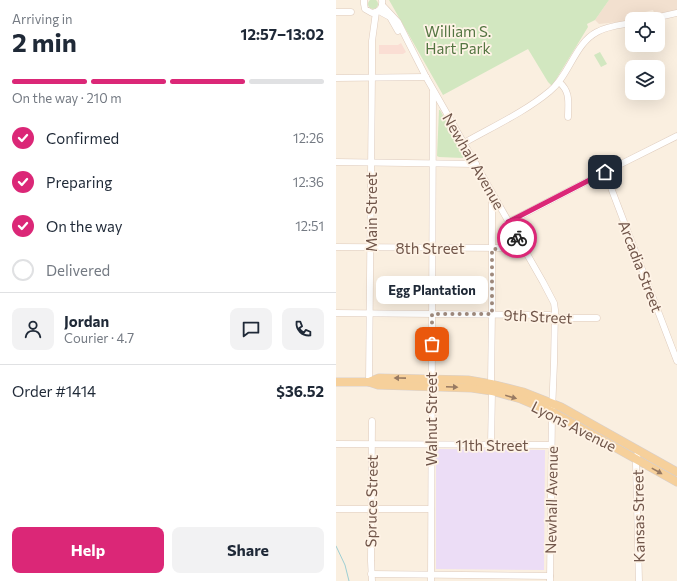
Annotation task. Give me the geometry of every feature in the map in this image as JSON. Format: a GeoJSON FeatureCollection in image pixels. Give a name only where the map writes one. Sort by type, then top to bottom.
{"type":"FeatureCollection","features":[{"type":"Feature","properties":{"kind":"main road","name":"Lyons Avenue"},"geometry":{"type":"LineString","coordinates":[[336,382],[369,382],[378,385],[431,383],[472,388],[491,387],[526,401],[552,408],[677,472]]}},
{"type":"Feature","properties":{"kind":"main road","name":"Lyons Avenue"},"geometry":{"type":"LineString","coordinates":[[552,408],[637,460],[677,482]]}},
{"type":"Feature","properties":{"kind":"street","name":"Main Street"},"geometry":{"type":"LineString","coordinates":[[364,0],[364,6],[368,11],[372,41],[369,382]]}},
{"type":"Feature","properties":{"kind":"street","name":"Main Street"},"geometry":{"type":"LineString","coordinates":[[372,41],[377,12],[382,2]]}},
{"type":"Feature","properties":{"kind":"street","name":"Newhall Avenue"},"geometry":{"type":"LineString","coordinates":[[382,2],[398,22],[426,78],[554,303],[550,578]]}},
{"type":"Feature","properties":{"kind":"street"},"geometry":{"type":"LineString","coordinates":[[368,11],[377,12]]}},
{"type":"Feature","properties":{"kind":"street"},"geometry":{"type":"LineString","coordinates":[[336,12],[351,12]]}},
{"type":"Feature","properties":{"kind":"street","name":"Newhall Avenue"},"geometry":{"type":"LineString","coordinates":[[377,12],[390,17],[411,49]]}},
{"type":"Feature","properties":{"kind":"street"},"geometry":{"type":"LineString","coordinates":[[665,16],[677,13]]}},
{"type":"Feature","properties":{"kind":"street"},"geometry":{"type":"LineString","coordinates":[[464,143],[536,102],[552,90],[590,36],[606,28],[625,24]]}},
{"type":"Feature","properties":{"kind":"street"},"geometry":{"type":"LineString","coordinates":[[336,78],[426,78]]}},
{"type":"Feature","properties":{"kind":"street"},"geometry":{"type":"LineString","coordinates":[[559,82],[568,92],[568,117]]}},
{"type":"Feature","properties":{"kind":"street","name":"Walnut Street"},"geometry":{"type":"LineString","coordinates":[[431,578],[431,383],[434,163],[433,90]]}},
{"type":"Feature","properties":{"kind":"street"},"geometry":{"type":"LineString","coordinates":[[508,222],[677,136]]}},
{"type":"Feature","properties":{"kind":"street"},"geometry":{"type":"LineString","coordinates":[[336,162],[476,164]]}},
{"type":"Feature","properties":{"kind":"street","name":"Arcadia Street"},"geometry":{"type":"LineString","coordinates":[[605,172],[677,361]]}},
{"type":"Feature","properties":{"kind":"street"},"geometry":{"type":"LineString","coordinates":[[490,445],[492,193]]}},
{"type":"Feature","properties":{"kind":"street","name":"8th Street"},"geometry":{"type":"LineString","coordinates":[[336,247],[523,248]]}},
{"type":"Feature","properties":{"kind":"street","name":"9th Street"},"geometry":{"type":"LineString","coordinates":[[336,313],[549,315],[560,318],[597,318]]}},
{"type":"Feature","properties":{"kind":"street","name":"Spruce Street"},"geometry":{"type":"LineString","coordinates":[[372,421],[372,581]]}},
{"type":"Feature","properties":{"kind":"street","name":"11th Street"},"geometry":{"type":"LineString","coordinates":[[336,444],[551,445]]}},
{"type":"Feature","properties":{"kind":"street","name":"Kansas Street"},"geometry":{"type":"LineString","coordinates":[[638,451],[639,581]]}},
{"type":"Feature","properties":{"kind":"street"},"geometry":{"type":"LineString","coordinates":[[336,509],[431,509]]}},
{"type":"Feature","properties":{"kind":"street"},"geometry":{"type":"LineString","coordinates":[[371,574],[431,578],[550,578]]}},
{"type":"Feature","properties":{"kind":"shaded area"},"geometry":{"type":"Polygon","coordinates":[[[609,0],[677,0],[677,11],[665,13],[654,12],[653,10],[645,12],[625,12],[625,21],[599,24],[595,20],[609,0]]]}},
{"type":"Feature","properties":{"kind":"shaded area"},"geometry":{"type":"Polygon","coordinates":[[[401,43],[406,52],[403,54],[379,54],[379,45],[398,45],[401,43]]]}},
{"type":"Feature","properties":{"kind":"shaded area"},"geometry":{"type":"Polygon","coordinates":[[[436,449],[545,450],[544,570],[436,569],[436,449]]]}},
{"type":"Feature","properties":{"kind":"green space"},"geometry":{"type":"Polygon","coordinates":[[[371,-1],[375,-1],[377,0],[377,8],[371,9],[368,6],[368,2],[371,-1]]]}},
{"type":"Feature","properties":{"kind":"green space","name":"William S. Hart Park"},"geometry":{"type":"Polygon","coordinates":[[[389,0],[609,0],[595,20],[587,24],[588,27],[552,86],[528,49],[443,95],[389,0]]]}},
{"type":"Feature","properties":{"kind":"green space"},"geometry":{"type":"Polygon","coordinates":[[[600,52],[607,64],[601,67],[594,55],[600,52]]]}},
{"type":"Feature","properties":{"kind":"green space"},"geometry":{"type":"Polygon","coordinates":[[[439,110],[465,155],[463,158],[437,156],[439,110]]]}},
{"type":"Feature","properties":{"kind":"waterway"},"geometry":{"type":"LineString","coordinates":[[336,546],[345,565],[349,581]]}},
{"type":"Feature","properties":{"kind":"way so far"},"geometry":{"type":"LineString","coordinates":[[432,344],[432,314],[492,314],[492,249],[523,248],[517,238]]}},
{"type":"Feature","properties":{"kind":"place","name":"Egg Plantation"},"geometry":{"type":"Point","coordinates":[432,344]}},
{"type":"Feature","properties":{"kind":"route"},"geometry":{"type":"LineString","coordinates":[[517,238],[508,222],[605,172]]}}]}
